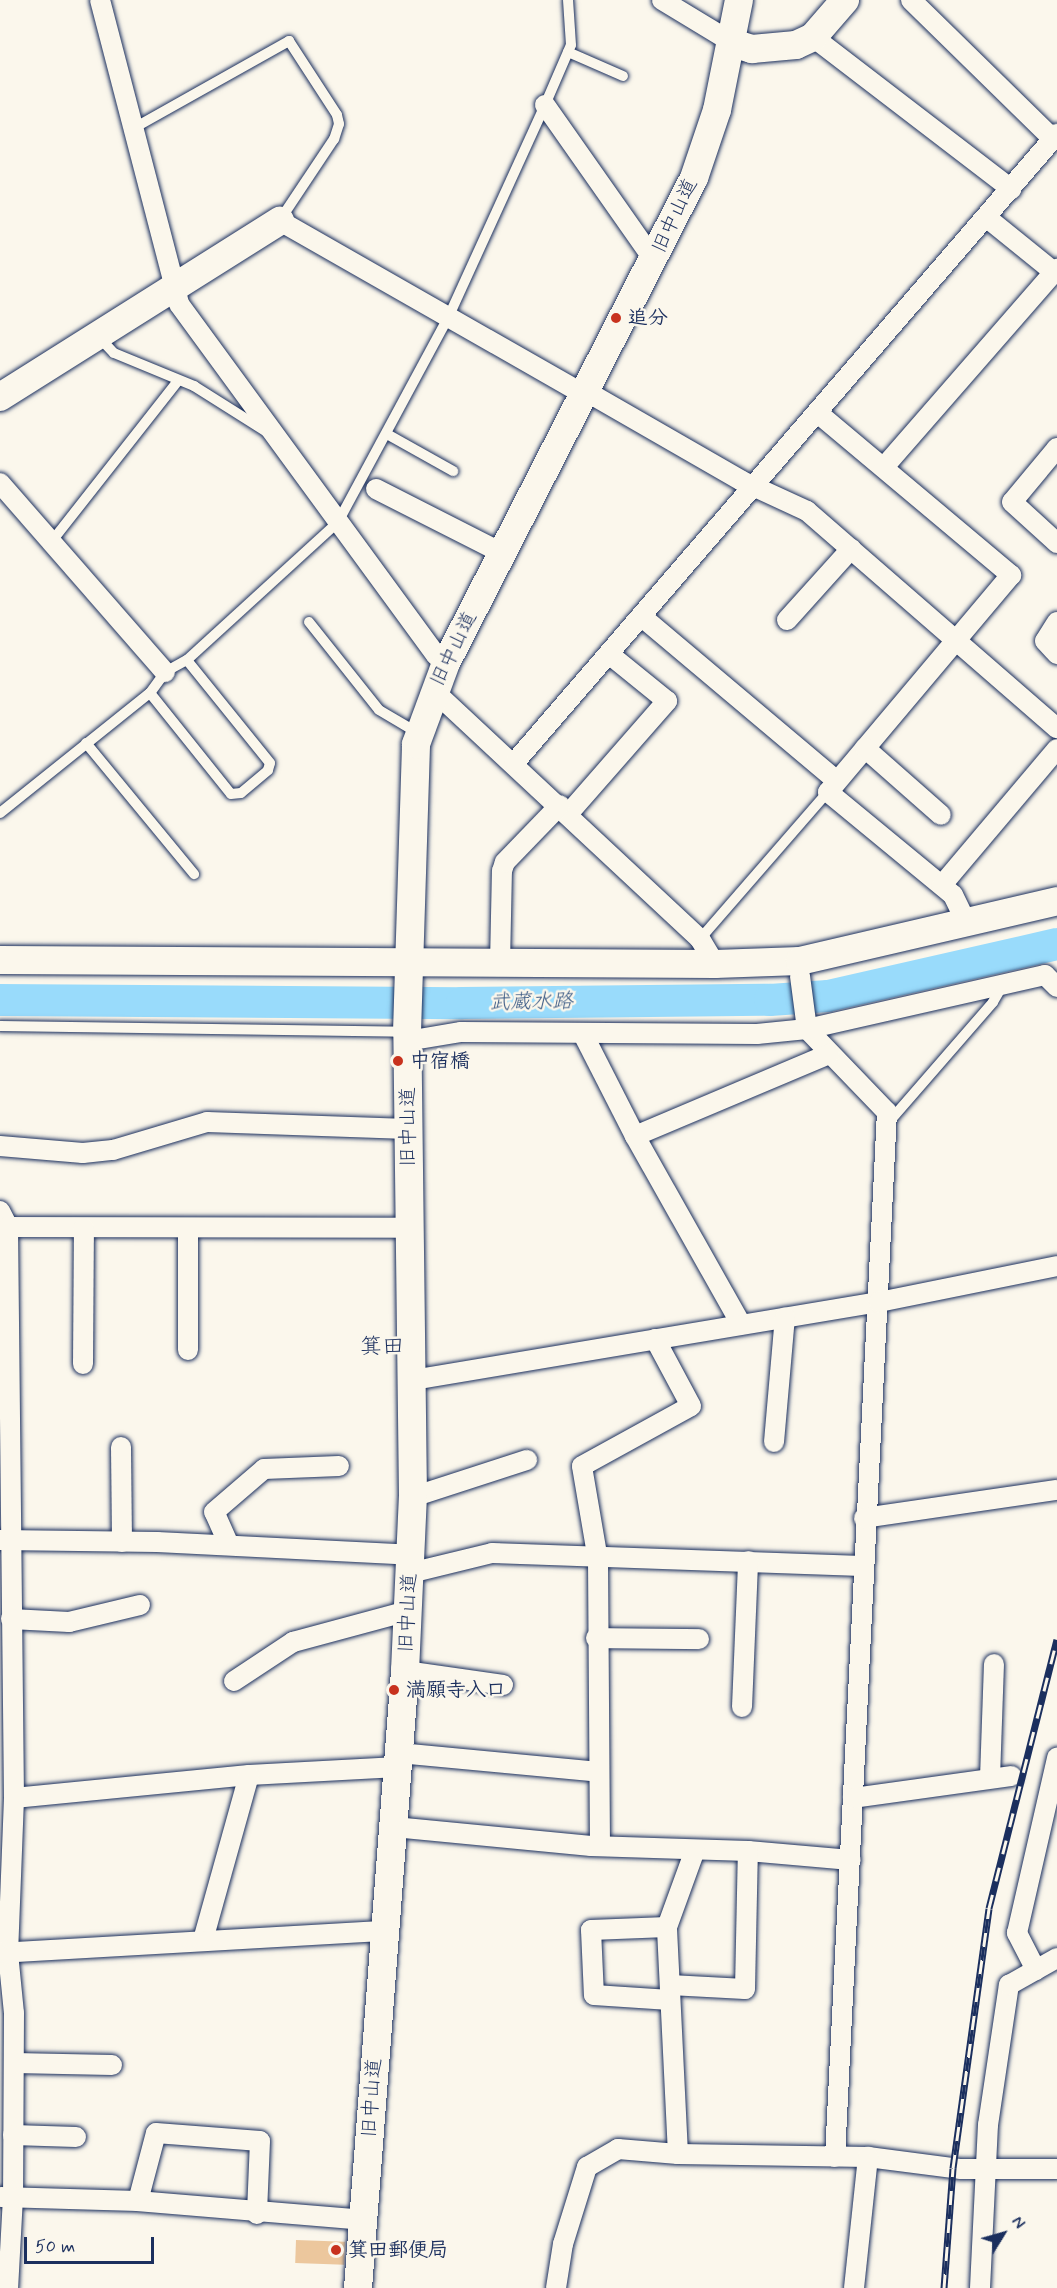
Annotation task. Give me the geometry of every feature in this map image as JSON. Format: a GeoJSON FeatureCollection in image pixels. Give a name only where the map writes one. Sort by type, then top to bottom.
{"type":"FeatureCollection","features":[{"type":"Feature","properties":{"kind":"main road","name":"旧中山道"},"geometry":{"type":"LineString","coordinates":[[358,2288],[399,1760],[413,1497],[407,1033],[414,761],[418,733],[446,663],[654,260],[710,135],[733,43],[739,0]]}},
{"type":"Feature","properties":{"kind":"main road"},"geometry":{"type":"LineString","coordinates":[[733,43],[752,49],[777,49],[813,37],[845,0]]}},
{"type":"Feature","properties":{"kind":"main road"},"geometry":{"type":"LineString","coordinates":[[0,398],[280,221]]}},
{"type":"Feature","properties":{"kind":"main road"},"geometry":{"type":"LineString","coordinates":[[0,960],[408,967],[500,964],[715,964],[800,968],[1057,901]]}},
{"type":"Feature","properties":{"kind":"street"},"geometry":{"type":"LineString","coordinates":[[99,0],[134,128],[172,290],[179,304],[436,655],[446,663]]}},
{"type":"Feature","properties":{"kind":"street"},"geometry":{"type":"LineString","coordinates":[[662,0],[733,43]]}},
{"type":"Feature","properties":{"kind":"street"},"geometry":{"type":"LineString","coordinates":[[515,762],[819,414],[1055,137],[911,0]]}},
{"type":"Feature","properties":{"kind":"street"},"geometry":{"type":"LineString","coordinates":[[813,37],[1011,189]]}},
{"type":"Feature","properties":{"kind":"street"},"geometry":{"type":"LineString","coordinates":[[544,105],[654,260]]}},
{"type":"Feature","properties":{"kind":"street"},"geometry":{"type":"LineString","coordinates":[[884,467],[1056,271],[986,217]]}},
{"type":"Feature","properties":{"kind":"street"},"geometry":{"type":"LineString","coordinates":[[280,221],[585,394],[807,511],[1057,729]]}},
{"type":"Feature","properties":{"kind":"street"},"geometry":{"type":"LineString","coordinates":[[819,414],[1011,575],[832,787]]}},
{"type":"Feature","properties":{"kind":"street"},"geometry":{"type":"LineString","coordinates":[[1057,448],[1012,502],[1057,543]]}},
{"type":"Feature","properties":{"kind":"street"},"geometry":{"type":"LineString","coordinates":[[0,483],[165,672]]}},
{"type":"Feature","properties":{"kind":"street"},"geometry":{"type":"LineString","coordinates":[[376,489],[502,553]]}},
{"type":"Feature","properties":{"kind":"street"},"geometry":{"type":"LineString","coordinates":[[787,620],[851,549]]}},
{"type":"Feature","properties":{"kind":"street"},"geometry":{"type":"LineString","coordinates":[[641,616],[953,895],[967,924]]}},
{"type":"Feature","properties":{"kind":"street"},"geometry":{"type":"LineString","coordinates":[[1057,622],[1045,641],[1057,654]]}},
{"type":"Feature","properties":{"kind":"street"},"geometry":{"type":"LineString","coordinates":[[500,964],[502,871],[506,862],[564,809],[667,701],[609,654]]}},
{"type":"Feature","properties":{"kind":"street"},"geometry":{"type":"LineString","coordinates":[[434,691],[515,762],[700,939],[715,964]]}},
{"type":"Feature","properties":{"kind":"street"},"geometry":{"type":"LineString","coordinates":[[865,748],[941,815]]}},
{"type":"Feature","properties":{"kind":"street"},"geometry":{"type":"LineString","coordinates":[[942,885],[1057,749]]}},
{"type":"Feature","properties":{"kind":"street"},"geometry":{"type":"LineString","coordinates":[[800,968],[806,1023],[829,1054],[887,1112],[879,1302],[864,1518],[851,1860],[835,2157]]}},
{"type":"Feature","properties":{"kind":"street"},"geometry":{"type":"LineString","coordinates":[[407,1033],[757,1034],[1003,985],[1053,978]]}},
{"type":"Feature","properties":{"kind":"street"},"geometry":{"type":"LineString","coordinates":[[583,1034],[635,1136],[741,1324]]}},
{"type":"Feature","properties":{"kind":"street"},"geometry":{"type":"LineString","coordinates":[[635,1136],[829,1054]]}},
{"type":"Feature","properties":{"kind":"street"},"geometry":{"type":"LineString","coordinates":[[0,1146],[83,1153],[113,1150],[207,1122],[408,1129]]}},
{"type":"Feature","properties":{"kind":"street"},"geometry":{"type":"LineString","coordinates":[[8,2288],[6,2197],[13,2135],[14,2063],[4,1953],[14,1798],[6,1762],[11,1619],[6,1540],[3,1222],[84,1228],[408,1228]]}},
{"type":"Feature","properties":{"kind":"street"},"geometry":{"type":"LineString","coordinates":[[82,1364],[84,1228]]}},
{"type":"Feature","properties":{"kind":"street"},"geometry":{"type":"LineString","coordinates":[[188,1228],[188,1350]]}},
{"type":"Feature","properties":{"kind":"street"},"geometry":{"type":"LineString","coordinates":[[413,1380],[879,1302],[1057,1266]]}},
{"type":"Feature","properties":{"kind":"street"},"geometry":{"type":"LineString","coordinates":[[774,1442],[785,1317]]}},
{"type":"Feature","properties":{"kind":"street"},"geometry":{"type":"LineString","coordinates":[[600,1846],[596,1638],[598,1560],[582,1466],[691,1406],[656,1339]]}},
{"type":"Feature","properties":{"kind":"street"},"geometry":{"type":"LineString","coordinates":[[121,1447],[122,1542]]}},
{"type":"Feature","properties":{"kind":"street"},"geometry":{"type":"LineString","coordinates":[[413,1497],[527,1460]]}},
{"type":"Feature","properties":{"kind":"street"},"geometry":{"type":"LineString","coordinates":[[229,1545],[214,1512],[264,1469],[339,1466]]}},
{"type":"Feature","properties":{"kind":"street"},"geometry":{"type":"LineString","coordinates":[[864,1518],[1057,1490]]}},
{"type":"Feature","properties":{"kind":"street"},"geometry":{"type":"LineString","coordinates":[[6,1540],[229,1545],[410,1564],[492,1553],[598,1560],[748,1561],[862,1566]]}},
{"type":"Feature","properties":{"kind":"street"},"geometry":{"type":"LineString","coordinates":[[742,1707],[748,1561]]}},
{"type":"Feature","properties":{"kind":"street"},"geometry":{"type":"LineString","coordinates":[[11,1619],[69,1622],[140,1605]]}},
{"type":"Feature","properties":{"kind":"street"},"geometry":{"type":"LineString","coordinates":[[234,1681],[293,1642],[408,1611]]}},
{"type":"Feature","properties":{"kind":"street"},"geometry":{"type":"LineString","coordinates":[[596,1638],[699,1640]]}},
{"type":"Feature","properties":{"kind":"street"},"geometry":{"type":"LineString","coordinates":[[990,1778],[994,1664]]}},
{"type":"Feature","properties":{"kind":"street"},"geometry":{"type":"LineString","coordinates":[[405,1671],[503,1685]]}},
{"type":"Feature","properties":{"kind":"street"},"geometry":{"type":"LineString","coordinates":[[1036,1970],[1017,1933],[1054,1780],[1057,1758]]}},
{"type":"Feature","properties":{"kind":"street"},"geometry":{"type":"LineString","coordinates":[[14,1798],[399,1760],[599,1772]]}},
{"type":"Feature","properties":{"kind":"street"},"geometry":{"type":"LineString","coordinates":[[203,1940],[249,1775]]}},
{"type":"Feature","properties":{"kind":"street"},"geometry":{"type":"LineString","coordinates":[[853,1798],[1011,1776]]}},
{"type":"Feature","properties":{"kind":"street"},"geometry":{"type":"LineString","coordinates":[[394,1827],[600,1846],[748,1851],[851,1860]]}},
{"type":"Feature","properties":{"kind":"street"},"geometry":{"type":"LineString","coordinates":[[678,2154],[666,1927],[695,1850]]}},
{"type":"Feature","properties":{"kind":"street"},"geometry":{"type":"LineString","coordinates":[[666,1927],[591,1930],[594,1995],[745,1989],[748,1851]]}},
{"type":"Feature","properties":{"kind":"street"},"geometry":{"type":"LineString","coordinates":[[4,1953],[384,1931]]}},
{"type":"Feature","properties":{"kind":"street"},"geometry":{"type":"LineString","coordinates":[[980,2288],[985,2169],[1008,1985],[1057,1958]]}},
{"type":"Feature","properties":{"kind":"street"},"geometry":{"type":"LineString","coordinates":[[14,2063],[112,2065]]}},
{"type":"Feature","properties":{"kind":"street"},"geometry":{"type":"LineString","coordinates":[[138,2201],[156,2133],[260,2141],[256,2214]]}},
{"type":"Feature","properties":{"kind":"street"},"geometry":{"type":"LineString","coordinates":[[13,2135],[76,2138]]}},
{"type":"Feature","properties":{"kind":"street"},"geometry":{"type":"LineString","coordinates":[[556,2288],[563,2244],[587,2167],[618,2149],[678,2154],[868,2157],[985,2169],[1057,2169]]}},
{"type":"Feature","properties":{"kind":"street"},"geometry":{"type":"LineString","coordinates":[[854,2288],[868,2157]]}},
{"type":"Feature","properties":{"kind":"street"},"geometry":{"type":"LineString","coordinates":[[6,2197],[138,2201],[256,2214],[364,2220]]}},
{"type":"Feature","properties":{"kind":"lane"},"geometry":{"type":"LineString","coordinates":[[0,813],[150,693],[165,672],[187,660],[338,522],[448,318],[568,52],[568,0]]}},
{"type":"Feature","properties":{"kind":"lane"},"geometry":{"type":"LineString","coordinates":[[134,128],[289,41],[337,115],[339,124],[334,139],[280,221]]}},
{"type":"Feature","properties":{"kind":"lane"},"geometry":{"type":"LineString","coordinates":[[568,52],[623,76]]}},
{"type":"Feature","properties":{"kind":"lane"},"geometry":{"type":"LineString","coordinates":[[98,336],[114,353],[194,386],[276,436]]}},
{"type":"Feature","properties":{"kind":"lane"},"geometry":{"type":"LineString","coordinates":[[52,541],[178,381]]}},
{"type":"Feature","properties":{"kind":"lane"},"geometry":{"type":"LineString","coordinates":[[387,434],[453,471]]}},
{"type":"Feature","properties":{"kind":"lane"},"geometry":{"type":"LineString","coordinates":[[309,622],[379,710],[418,733]]}},
{"type":"Feature","properties":{"kind":"lane"},"geometry":{"type":"LineString","coordinates":[[150,693],[231,794],[241,794],[268,770],[270,763],[187,660]]}},
{"type":"Feature","properties":{"kind":"lane"},"geometry":{"type":"LineString","coordinates":[[86,743],[194,874]]}},
{"type":"Feature","properties":{"kind":"lane"},"geometry":{"type":"LineString","coordinates":[[700,939],[832,787]]}},
{"type":"Feature","properties":{"kind":"lane"},"geometry":{"type":"LineString","coordinates":[[887,1124],[993,1002],[1003,985]]}},
{"type":"Feature","properties":{"kind":"lane"},"geometry":{"type":"LineString","coordinates":[[0,1026],[407,1033]]}},
{"type":"Feature","properties":{"kind":"building"},"geometry":{"type":"Polygon","coordinates":[[[296,2240],[345,2242],[344,2265],[295,2263],[296,2240]]]}},
{"type":"Feature","properties":{"kind":"waterway","name":"武蔵水路"},"geometry":{"type":"LineString","coordinates":[[0,1000],[462,1003],[770,1000],[828,996],[1057,944]]}},
{"type":"Feature","properties":{"kind":"railway"},"geometry":{"type":"LineString","coordinates":[[944,2288],[953,2168],[989,1908],[1057,1639]]}},
{"type":"Feature","properties":{"kind":"place","name":"追分"},"geometry":{"type":"Point","coordinates":[616,318]}},
{"type":"Feature","properties":{"kind":"place","name":"中宿橋"},"geometry":{"type":"Point","coordinates":[398,1061]}},
{"type":"Feature","properties":{"kind":"place","name":"満願寺入口"},"geometry":{"type":"Point","coordinates":[394,1690]}},
{"type":"Feature","properties":{"kind":"place","name":"箕田郵便局"},"geometry":{"type":"Point","coordinates":[336,2250]}},
{"type":"Feature","properties":{"kind":"district","name":"箕田"},"geometry":{"type":"Point","coordinates":[382,1348]}}]}
